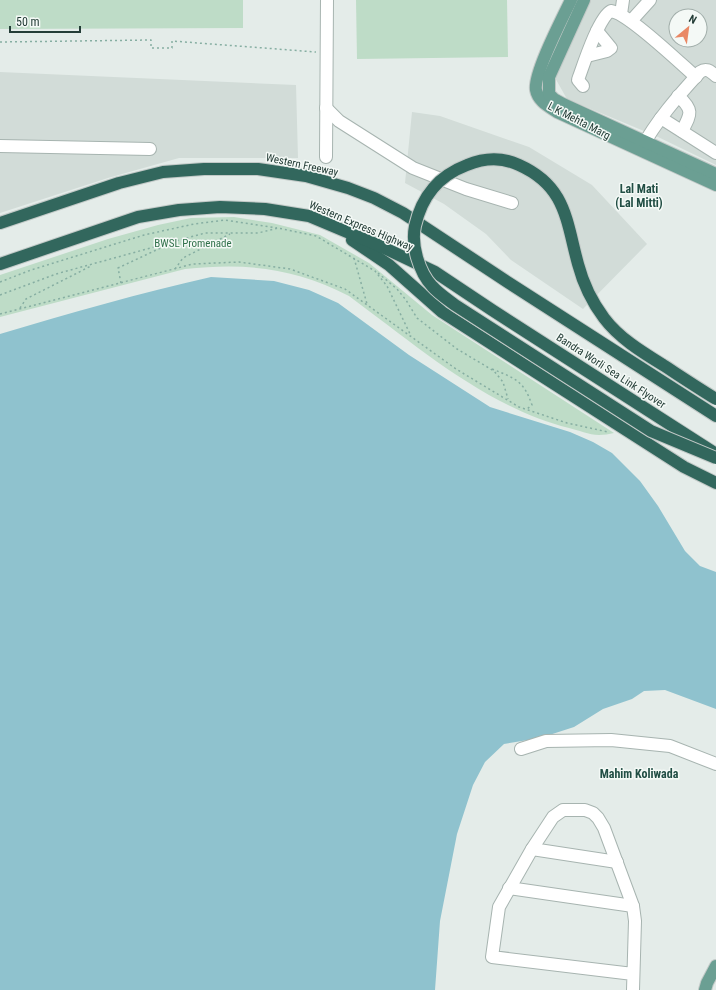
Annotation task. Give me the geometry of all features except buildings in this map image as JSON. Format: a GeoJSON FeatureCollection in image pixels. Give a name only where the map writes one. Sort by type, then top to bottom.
{"type":"FeatureCollection","features":[{"type":"Feature","properties":{"kind":"highway"},"geometry":{"type":"LineString","coordinates":[[716,399],[639,350],[614,330],[604,318],[586,288],[578,264],[570,229],[559,200],[545,180],[512,162],[497,159],[484,160],[468,164],[446,175],[424,199],[415,228],[415,244],[423,273],[438,292],[455,305],[650,431],[716,458]]}},
{"type":"Feature","properties":{"kind":"highway","name":"Western Freeway"},"geometry":{"type":"LineString","coordinates":[[0,223],[119,183],[162,172],[204,169],[258,169],[306,176],[348,188],[374,198],[403,213],[509,283]]}},
{"type":"Feature","properties":{"kind":"highway","name":"Western Express Highway"},"geometry":{"type":"LineString","coordinates":[[0,264],[138,217],[179,210],[220,207],[265,209],[301,214],[314,218],[378,245],[435,272],[492,310]]}},
{"type":"Feature","properties":{"kind":"highway"},"geometry":{"type":"LineString","coordinates":[[314,218],[355,242],[389,265],[442,312],[684,467],[716,483]]}},
{"type":"Feature","properties":{"kind":"highway","name":"Bandra Worli Sea Link Flyover"},"geometry":{"type":"LineString","coordinates":[[509,283],[716,416]]}},
{"type":"Feature","properties":{"kind":"highway","name":"Bandra Worli Sea Link Flyover"},"geometry":{"type":"LineString","coordinates":[[492,310],[716,454]]}},
{"type":"Feature","properties":{"kind":"main road","name":"L K Mehta Marg"},"geometry":{"type":"LineString","coordinates":[[572,0],[549,77],[549,94],[563,104],[716,185]]}},
{"type":"Feature","properties":{"kind":"main road","name":"L K Mehta Marg"},"geometry":{"type":"LineString","coordinates":[[559,40],[584,0]]}},
{"type":"Feature","properties":{"kind":"main road","name":"L K Mehta Marg"},"geometry":{"type":"LineString","coordinates":[[643,146],[716,174]]}},
{"type":"Feature","properties":{"kind":"main road"},"geometry":{"type":"LineString","coordinates":[[705,990],[716,966]]}},
{"type":"Feature","properties":{"kind":"street"},"geometry":{"type":"LineString","coordinates":[[326,157],[327,0]]}},
{"type":"Feature","properties":{"kind":"street"},"geometry":{"type":"LineString","coordinates":[[623,0],[626,17]]}},
{"type":"Feature","properties":{"kind":"street"},"geometry":{"type":"LineString","coordinates":[[626,17],[650,0]]}},
{"type":"Feature","properties":{"kind":"street"},"geometry":{"type":"LineString","coordinates":[[583,86],[579,82],[578,78],[597,31],[606,14],[614,11],[626,17],[696,77]]}},
{"type":"Feature","properties":{"kind":"street"},"geometry":{"type":"LineString","coordinates":[[587,56],[607,51],[611,48],[597,31]]}},
{"type":"Feature","properties":{"kind":"street"},"geometry":{"type":"LineString","coordinates":[[643,146],[661,118],[678,96],[700,72],[706,69],[716,76]]}},
{"type":"Feature","properties":{"kind":"street"},"geometry":{"type":"LineString","coordinates":[[678,96],[688,104],[689,111],[688,119],[682,131]]}},
{"type":"Feature","properties":{"kind":"street"},"geometry":{"type":"LineString","coordinates":[[326,108],[339,121],[413,168],[466,189],[512,203]]}},
{"type":"Feature","properties":{"kind":"street"},"geometry":{"type":"LineString","coordinates":[[661,118],[716,153]]}},
{"type":"Feature","properties":{"kind":"street"},"geometry":{"type":"LineString","coordinates":[[0,146],[150,149]]}},
{"type":"Feature","properties":{"kind":"street"},"geometry":{"type":"LineString","coordinates":[[522,749],[546,741],[611,740],[670,746],[716,764]]}},
{"type":"Feature","properties":{"kind":"street"},"geometry":{"type":"LineString","coordinates":[[633,974],[492,957],[499,907],[532,849],[553,817],[563,810],[585,810],[593,813],[604,828],[633,906],[635,920],[633,990]]}},
{"type":"Feature","properties":{"kind":"street"},"geometry":{"type":"LineString","coordinates":[[532,849],[617,862]]}},
{"type":"Feature","properties":{"kind":"street"},"geometry":{"type":"LineString","coordinates":[[509,888],[633,906]]}},
{"type":"Feature","properties":{"kind":"path"},"geometry":{"type":"LineString","coordinates":[[0,42],[151,40],[151,48],[172,48],[172,41],[326,52]]}},
{"type":"Feature","properties":{"kind":"path"},"geometry":{"type":"LineString","coordinates":[[0,282],[31,270],[144,235],[194,224],[224,220],[278,228],[316,236],[375,271],[397,289],[417,318],[457,348],[494,370],[503,382],[508,400]]}},
{"type":"Feature","properties":{"kind":"path"},"geometry":{"type":"LineString","coordinates":[[0,295],[56,274],[205,233],[258,233],[278,228]]}},
{"type":"Feature","properties":{"kind":"path"},"geometry":{"type":"LineString","coordinates":[[175,269],[183,258],[232,233]]}},
{"type":"Feature","properties":{"kind":"path"},"geometry":{"type":"LineString","coordinates":[[122,282],[118,268],[173,242]]}},
{"type":"Feature","properties":{"kind":"path"},"geometry":{"type":"LineString","coordinates":[[354,258],[367,304]]}},
{"type":"Feature","properties":{"kind":"path"},"geometry":{"type":"LineString","coordinates":[[0,314],[193,264],[239,262],[290,269],[345,289],[456,369],[508,400],[527,409],[567,422],[614,433]]}},
{"type":"Feature","properties":{"kind":"path"},"geometry":{"type":"LineString","coordinates":[[20,308],[26,299],[94,264]]}},
{"type":"Feature","properties":{"kind":"path"},"geometry":{"type":"LineString","coordinates":[[375,271],[386,286],[411,338]]}},
{"type":"Feature","properties":{"kind":"path"},"geometry":{"type":"LineString","coordinates":[[488,367],[509,375],[520,383],[528,392],[532,405],[527,409]]}},
{"type":"Feature","properties":{"kind":"shaded area"},"geometry":{"type":"Polygon","coordinates":[[[591,0],[716,0],[716,165],[656,136],[567,99],[554,76],[591,0]]]}},
{"type":"Feature","properties":{"kind":"shaded area"},"geometry":{"type":"Polygon","coordinates":[[[0,72],[296,85],[298,158],[179,158],[108,178],[0,213],[0,72]]]}},
{"type":"Feature","properties":{"kind":"shaded area"},"geometry":{"type":"Polygon","coordinates":[[[412,112],[440,116],[529,147],[592,185],[647,244],[583,309],[511,260],[486,234],[444,204],[405,183],[412,112]]]}},
{"type":"Feature","properties":{"kind":"green space"},"geometry":{"type":"Polygon","coordinates":[[[0,0],[243,0],[243,28],[0,29],[0,0]]]}},
{"type":"Feature","properties":{"kind":"green space"},"geometry":{"type":"Polygon","coordinates":[[[356,0],[507,0],[508,57],[357,59],[356,0]]]}},
{"type":"Feature","properties":{"kind":"green space","name":"BWSL Promenade"},"geometry":{"type":"Polygon","coordinates":[[[234,217],[272,223],[320,235],[369,263],[432,315],[614,433],[595,435],[587,433],[539,418],[509,406],[453,373],[349,296],[308,279],[269,269],[249,267],[207,267],[185,269],[0,317],[0,275],[108,239],[158,225],[191,218],[234,217]]]}},
{"type":"Feature","properties":{"kind":"water"},"geometry":{"type":"Polygon","coordinates":[[[211,277],[274,281],[309,290],[338,303],[409,355],[490,407],[570,432],[593,442],[612,453],[640,481],[658,506],[685,551],[700,566],[716,572],[716,709],[665,690],[644,691],[632,699],[603,709],[574,727],[540,738],[504,744],[485,762],[473,785],[457,834],[440,921],[435,990],[0,990],[0,334],[53,318],[211,277]]]}},
{"type":"Feature","properties":{"kind":"district","name":"Lal Mati (Lal Mitti)"},"geometry":{"type":"Point","coordinates":[639,196]}},
{"type":"Feature","properties":{"kind":"district","name":"Mahim Koliwada"},"geometry":{"type":"Point","coordinates":[639,774]}}]}
